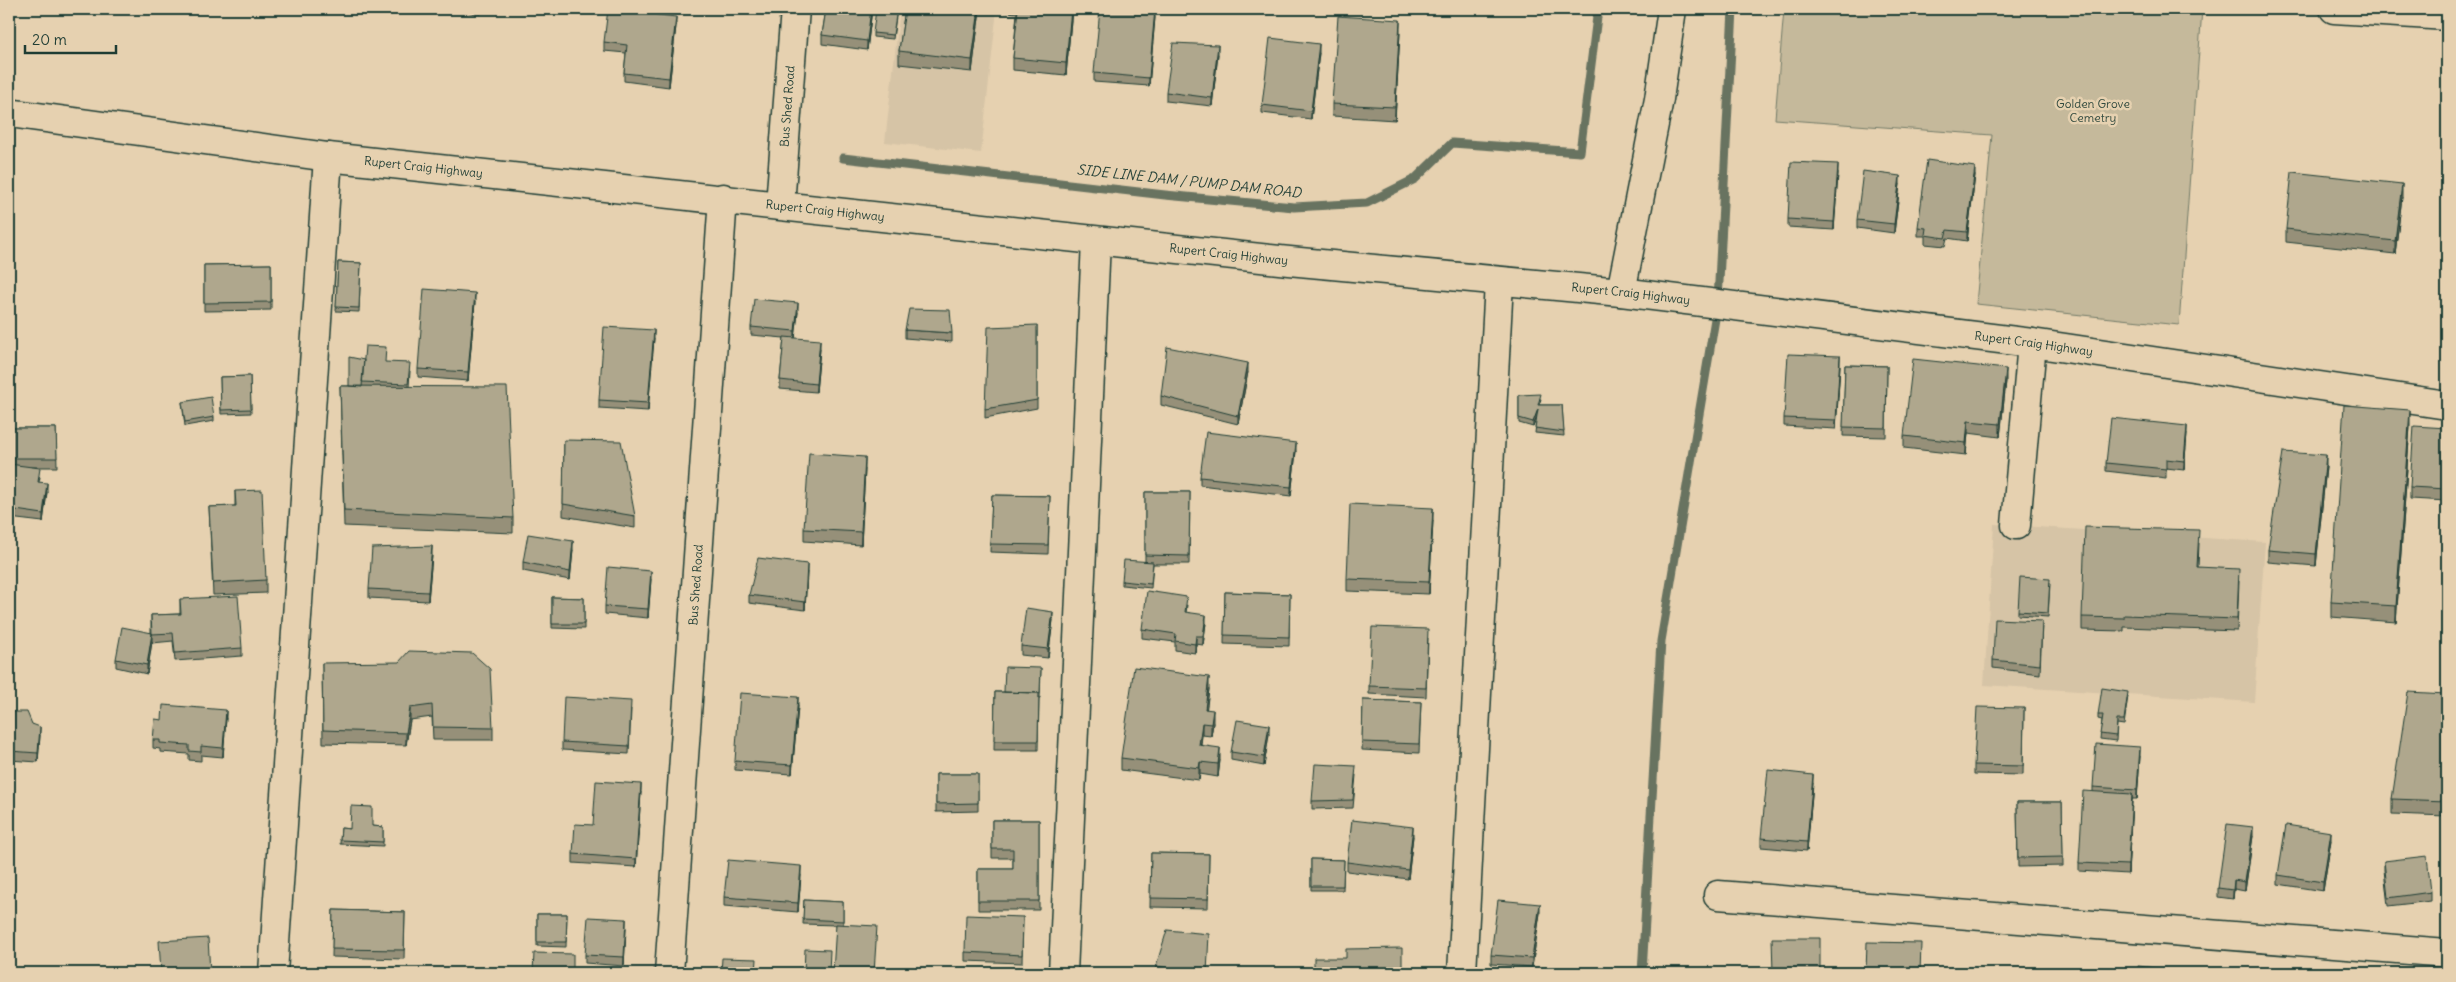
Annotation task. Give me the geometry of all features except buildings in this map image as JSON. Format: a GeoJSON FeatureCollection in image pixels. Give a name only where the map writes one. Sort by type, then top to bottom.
{"type":"FeatureCollection","features":[{"type":"Feature","properties":{"kind":"street","name":"Bus Shed Road"},"geometry":{"type":"LineString","coordinates":[[780,205],[795,9]]}},
{"type":"Feature","properties":{"kind":"street"},"geometry":{"type":"LineString","coordinates":[[1621,292],[1659,99],[1672,9]]}},
{"type":"Feature","properties":{"kind":"street"},"geometry":{"type":"LineString","coordinates":[[2334,9],[2447,16]]}},
{"type":"Feature","properties":{"kind":"street","name":"Rupert Craig Highway"},"geometry":{"type":"LineString","coordinates":[[9,113],[328,157],[723,198],[1096,241],[1500,282],[1621,292],[1764,312],[2032,343],[2447,405]]}},
{"type":"Feature","properties":{"kind":"street"},"geometry":{"type":"LineString","coordinates":[[273,973],[328,157]]}},
{"type":"Feature","properties":{"kind":"street","name":"Bus Shed Road"},"geometry":{"type":"LineString","coordinates":[[670,973],[723,198]]}},
{"type":"Feature","properties":{"kind":"street"},"geometry":{"type":"LineString","coordinates":[[1063,973],[1096,241]]}},
{"type":"Feature","properties":{"kind":"street"},"geometry":{"type":"LineString","coordinates":[[1462,973],[1500,282]]}},
{"type":"Feature","properties":{"kind":"street"},"geometry":{"type":"LineString","coordinates":[[2016,525],[2032,343]]}},
{"type":"Feature","properties":{"kind":"street"},"geometry":{"type":"LineString","coordinates":[[1718,895],[2447,953]]}},
{"type":"Feature","properties":{"kind":"shaded area"},"geometry":{"type":"Polygon","coordinates":[[[900,9],[997,9],[981,153],[885,142],[900,9]]]}},
{"type":"Feature","properties":{"kind":"shaded area"},"geometry":{"type":"Polygon","coordinates":[[[1994,524],[2265,542],[2254,702],[1984,685],[1994,524]]]}},
{"type":"Feature","properties":{"kind":"green space","name":"Golden Grove Cemetry"},"geometry":{"type":"Polygon","coordinates":[[[1784,9],[2202,9],[2179,325],[1976,304],[1992,135],[1775,119],[1784,9]]]}},
{"type":"Feature","properties":{"kind":"waterway","name":"SIDE LINE DAM / PUMP DAM ROAD"},"geometry":{"type":"LineString","coordinates":[[843,158],[1165,195],[1294,207],[1367,203],[1415,179],[1452,143],[1580,152],[1598,9]]}},
{"type":"Feature","properties":{"kind":"waterway"},"geometry":{"type":"LineString","coordinates":[[1642,973],[1661,641],[1718,301],[1733,9]]}}]}
